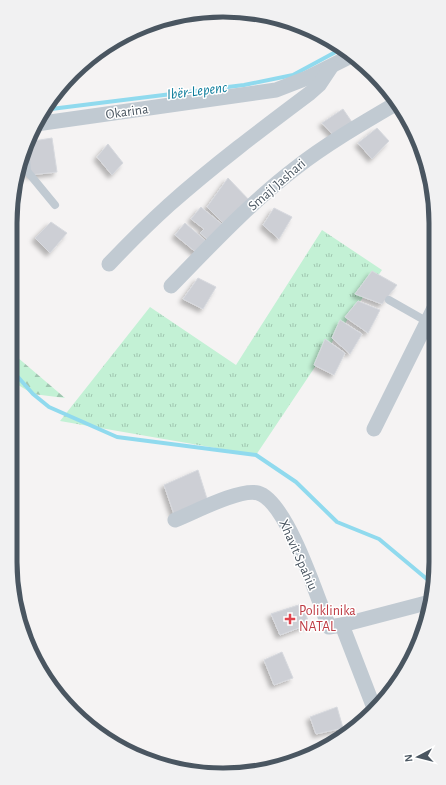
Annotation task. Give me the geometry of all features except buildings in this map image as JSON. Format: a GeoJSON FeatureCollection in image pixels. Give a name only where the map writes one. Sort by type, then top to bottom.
{"type":"FeatureCollection","features":[{"type":"Feature","properties":{"kind":"street","name":"Okarina"},"geometry":{"type":"LineString","coordinates":[[43,123],[266,92],[291,85],[346,58]]}},
{"type":"Feature","properties":{"kind":"street","name":"Okarina"},"geometry":{"type":"LineString","coordinates":[[108,264],[170,205],[233,152],[310,94],[332,66]]}},
{"type":"Feature","properties":{"kind":"street","name":"Smajl Jashari"},"geometry":{"type":"LineString","coordinates":[[171,286],[219,237],[272,187],[296,167],[319,150],[392,106]]}},
{"type":"Feature","properties":{"kind":"street"},"geometry":{"type":"LineString","coordinates":[[374,428],[429,317]]}},
{"type":"Feature","properties":{"kind":"street","name":"Xhavit Spahiu"},"geometry":{"type":"LineString","coordinates":[[175,520],[235,495],[248,492],[258,493],[267,498],[275,507],[294,540],[329,627],[342,625]]}},
{"type":"Feature","properties":{"kind":"street"},"geometry":{"type":"LineString","coordinates":[[373,704],[342,625],[425,603]]}},
{"type":"Feature","properties":{"kind":"lane"},"geometry":{"type":"LineString","coordinates":[[27,161],[28,171],[55,205]]}},
{"type":"Feature","properties":{"kind":"lane"},"geometry":{"type":"LineString","coordinates":[[389,300],[426,322]]}},
{"type":"Feature","properties":{"kind":"green space"},"geometry":{"type":"Polygon","coordinates":[[[322,230],[382,270],[256,455],[60,421],[150,307],[236,365],[322,230]]]}},
{"type":"Feature","properties":{"kind":"green space"},"geometry":{"type":"Polygon","coordinates":[[[17,357],[65,398],[33,394],[17,384],[17,357]]]}},
{"type":"Feature","properties":{"kind":"waterway","name":"Ibër-Lepenc"},"geometry":{"type":"LineString","coordinates":[[52,109],[244,85],[293,75],[336,52]]}},
{"type":"Feature","properties":{"kind":"waterway"},"geometry":{"type":"LineString","coordinates":[[17,376],[33,394],[49,407],[117,437],[256,455],[296,482],[337,522],[379,539],[428,580]]}},
{"type":"Feature","properties":{"kind":"place","name":"Poliklinika NATAL"},"geometry":{"type":"Point","coordinates":[290,619]}}]}
